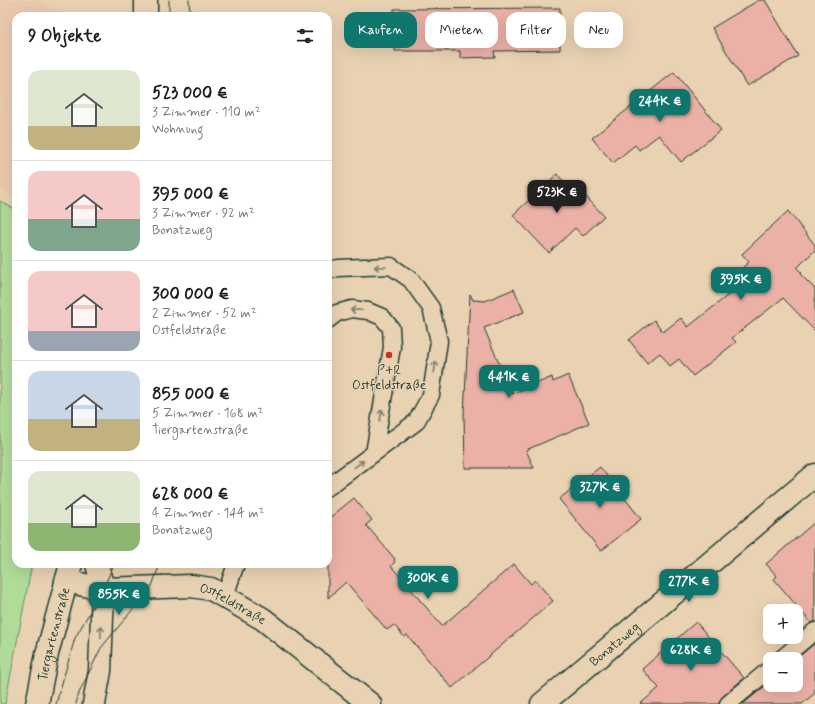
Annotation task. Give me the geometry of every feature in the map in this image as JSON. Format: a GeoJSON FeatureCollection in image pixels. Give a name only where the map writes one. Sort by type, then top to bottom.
{"type":"FeatureCollection","features":[{"type":"Feature","properties":{"kind":"street"},"geometry":{"type":"LineString","coordinates":[[146,0],[146,12]]}},
{"type":"Feature","properties":{"kind":"street","name":"Bonatzweg"},"geometry":{"type":"LineString","coordinates":[[542,704],[815,475]]}},
{"type":"Feature","properties":{"kind":"street"},"geometry":{"type":"LineString","coordinates":[[94,704],[100,671],[103,589],[98,568]]}},
{"type":"Feature","properties":{"kind":"street","name":"Ostfeldstraße"},"geometry":{"type":"LineString","coordinates":[[69,572],[103,589],[191,586],[211,589],[263,619],[370,704]]}},
{"type":"Feature","properties":{"kind":"street","name":"Tiergartenstraße"},"geometry":{"type":"LineString","coordinates":[[37,704],[47,654],[69,572]]}},
{"type":"Feature","properties":{"kind":"lane"},"geometry":{"type":"LineString","coordinates":[[332,270],[338,268],[391,266],[411,280],[431,308],[439,341],[431,395],[416,422],[332,484]]}},
{"type":"Feature","properties":{"kind":"lane"},"geometry":{"type":"LineString","coordinates":[[332,316],[337,312],[352,309],[368,311],[382,317],[391,328],[392,347],[374,453]]}},
{"type":"Feature","properties":{"kind":"lane"},"geometry":{"type":"LineString","coordinates":[[225,596],[235,568]]}},
{"type":"Feature","properties":{"kind":"lane"},"geometry":{"type":"LineString","coordinates":[[790,652],[815,631]]}},
{"type":"Feature","properties":{"kind":"lane"},"geometry":{"type":"LineString","coordinates":[[728,704],[763,675]]}},
{"type":"Feature","properties":{"kind":"shaded area"},"geometry":{"type":"Polygon","coordinates":[[[0,0],[39,0],[60,12],[12,12],[12,196],[0,188],[0,0]]]}},
{"type":"Feature","properties":{"kind":"green space"},"geometry":{"type":"Polygon","coordinates":[[[0,201],[12,208],[12,568],[31,568],[5,704],[0,704],[0,201]]]}},
{"type":"Feature","properties":{"kind":"building"},"geometry":{"type":"Polygon","coordinates":[[[759,0],[765,0],[798,56],[747,86],[712,28],[759,0]]]}},
{"type":"Feature","properties":{"kind":"building"},"geometry":{"type":"Polygon","coordinates":[[[560,8],[560,12],[506,12],[506,48],[560,48],[560,50],[494,51],[495,57],[460,58],[460,51],[395,51],[395,48],[417,48],[417,12],[394,12],[394,9],[560,8]]]}},
{"type":"Feature","properties":{"kind":"building"},"geometry":{"type":"Polygon","coordinates":[[[674,72],[721,130],[681,162],[659,135],[639,150],[635,145],[613,163],[592,138],[674,72]]]}},
{"type":"Feature","properties":{"kind":"building"},"geometry":{"type":"Polygon","coordinates":[[[557,174],[573,192],[578,188],[604,216],[583,236],[575,228],[549,253],[513,215],[557,174]]]}},
{"type":"Feature","properties":{"kind":"building"},"geometry":{"type":"Polygon","coordinates":[[[788,211],[815,245],[815,250],[797,268],[802,273],[800,274],[815,289],[815,331],[783,298],[732,338],[736,342],[693,376],[679,359],[670,366],[660,353],[647,363],[629,340],[654,320],[663,332],[681,318],[688,327],[742,284],[734,275],[749,262],[742,254],[788,211]]]}},
{"type":"Feature","properties":{"kind":"building"},"geometry":{"type":"Polygon","coordinates":[[[514,289],[524,312],[484,328],[512,394],[552,377],[553,382],[568,375],[589,423],[526,450],[534,468],[465,468],[464,415],[470,294],[473,300],[485,301],[514,289]]]}},
{"type":"Feature","properties":{"kind":"building"},"geometry":{"type":"Polygon","coordinates":[[[600,467],[641,519],[601,551],[559,499],[600,467]]]}},
{"type":"Feature","properties":{"kind":"building"},"geometry":{"type":"Polygon","coordinates":[[[354,498],[372,520],[366,525],[395,559],[395,562],[391,566],[442,626],[514,564],[531,584],[535,580],[553,601],[452,688],[407,635],[404,637],[394,625],[387,630],[346,582],[328,598],[328,568],[332,568],[332,516],[354,498]]]}},
{"type":"Feature","properties":{"kind":"building"},"geometry":{"type":"Polygon","coordinates":[[[815,522],[815,622],[811,623],[803,613],[803,604],[795,604],[774,579],[777,576],[766,564],[815,522]]]}},
{"type":"Feature","properties":{"kind":"building"},"geometry":{"type":"Polygon","coordinates":[[[696,622],[744,678],[722,697],[719,704],[640,704],[659,688],[642,669],[696,622]]]}},
{"type":"Feature","properties":{"kind":"building"},"geometry":{"type":"Polygon","coordinates":[[[815,643],[815,693],[802,704],[743,704],[763,688],[763,692],[803,692],[803,653],[815,643]]]}},
{"type":"Feature","properties":{"kind":"tram line"},"geometry":{"type":"LineString","coordinates":[[169,0],[169,12]]}},
{"type":"Feature","properties":{"kind":"tram line"},"geometry":{"type":"LineString","coordinates":[[189,0],[190,12]]}},
{"type":"Feature","properties":{"kind":"tram line"},"geometry":{"type":"LineString","coordinates":[[56,704],[75,638],[103,589],[112,568]]}},
{"type":"Feature","properties":{"kind":"tram line"},"geometry":{"type":"LineString","coordinates":[[76,704],[79,693],[101,648],[152,586],[159,568]]}},
{"type":"Feature","properties":{"kind":"place","name":"P+R Ostfeldstraße"},"geometry":{"type":"Point","coordinates":[389,355]}}]}
